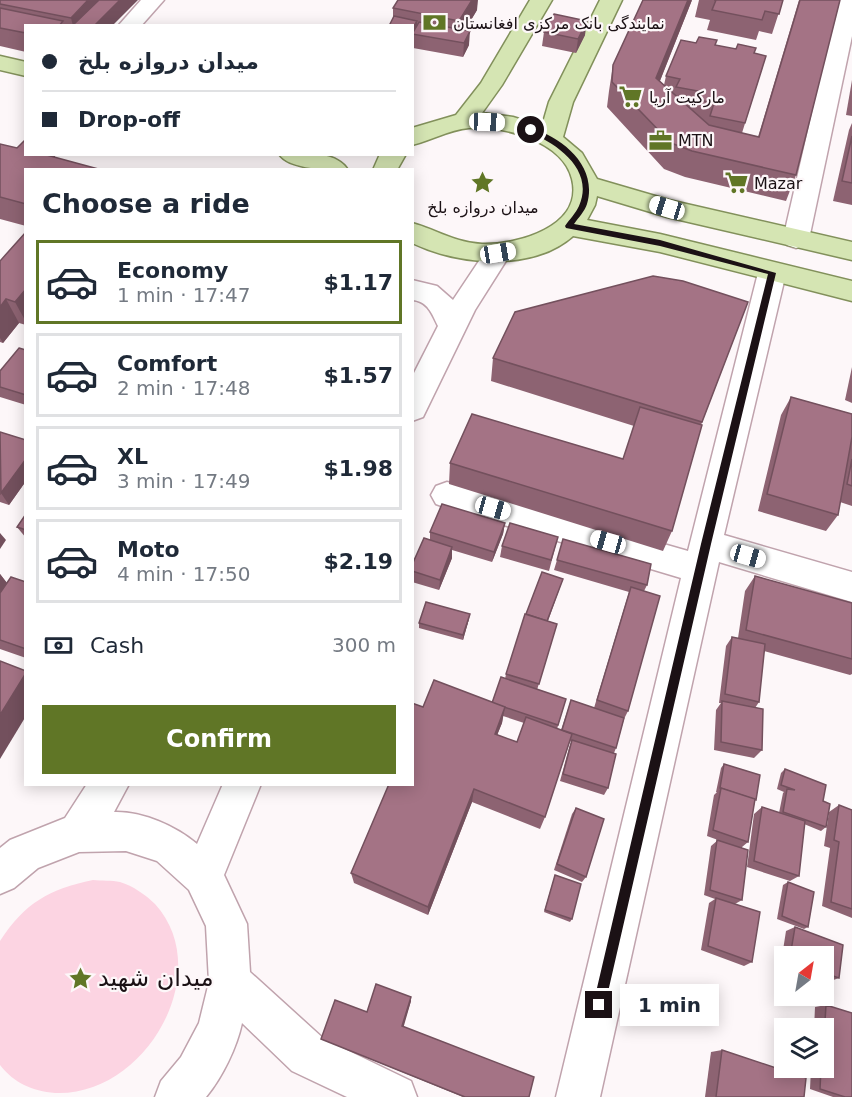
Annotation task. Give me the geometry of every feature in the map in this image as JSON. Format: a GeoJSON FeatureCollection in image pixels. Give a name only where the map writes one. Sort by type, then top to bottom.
{"type":"FeatureCollection","features":[{"type":"Feature","properties":{"kind":"main road"},"geometry":{"type":"LineString","coordinates":[[464,121],[491,84],[541,0]]}},
{"type":"Feature","properties":{"kind":"main road"},"geometry":{"type":"LineString","coordinates":[[551,138],[561,102],[611,0]]}},
{"type":"Feature","properties":{"kind":"main road"},"geometry":{"type":"LineString","coordinates":[[0,63],[24,69]]}},
{"type":"Feature","properties":{"kind":"main road"},"geometry":{"type":"LineString","coordinates":[[0,84],[24,90]]}},
{"type":"Feature","properties":{"kind":"main road"},"geometry":{"type":"LineString","coordinates":[[414,137],[441,125],[464,121],[510,123],[551,138],[575,159],[586,184],[583,206],[569,226],[550,239],[533,245],[498,253],[465,252],[434,243],[414,233]]}},
{"type":"Feature","properties":{"kind":"main road"},"geometry":{"type":"LineString","coordinates":[[298,156],[332,168]]}},
{"type":"Feature","properties":{"kind":"main road"},"geometry":{"type":"LineString","coordinates":[[586,184],[667,208],[852,251]]}},
{"type":"Feature","properties":{"kind":"main road"},"geometry":{"type":"LineString","coordinates":[[569,226],[660,243],[772,273],[852,291]]}},
{"type":"Feature","properties":{"kind":"street"},"geometry":{"type":"LineString","coordinates":[[131,24],[153,0]]}},
{"type":"Feature","properties":{"kind":"street"},"geometry":{"type":"LineString","coordinates":[[796,239],[845,61],[849,0]]}},
{"type":"Feature","properties":{"kind":"street"},"geometry":{"type":"LineString","coordinates":[[414,405],[451,324],[474,283],[498,253]]}},
{"type":"Feature","properties":{"kind":"street"},"geometry":{"type":"LineString","coordinates":[[578,1097],[703,556],[772,273]]}},
{"type":"Feature","properties":{"kind":"street"},"geometry":{"type":"LineString","coordinates":[[414,290],[423,290],[443,304],[451,324]]}},
{"type":"Feature","properties":{"kind":"street"},"geometry":{"type":"LineString","coordinates":[[447,495],[703,556],[852,588]]}},
{"type":"Feature","properties":{"kind":"street"},"geometry":{"type":"LineString","coordinates":[[79,832],[109,786]]}},
{"type":"Feature","properties":{"kind":"street"},"geometry":{"type":"LineString","coordinates":[[203,876],[242,786]]}},
{"type":"Feature","properties":{"kind":"street"},"geometry":{"type":"LineString","coordinates":[[0,874],[24,854],[79,832],[126,831],[169,846],[203,876],[226,924],[230,982],[219,1029],[197,1073],[177,1097]]}},
{"type":"Feature","properties":{"kind":"street"},"geometry":{"type":"LineString","coordinates":[[230,982],[308,1055],[395,1097]]}},
{"type":"Feature","properties":{"kind":"shaded area"},"geometry":{"type":"Polygon","coordinates":[[[93,880],[120,882],[139,891],[155,904],[172,932],[178,963],[174,995],[162,1026],[143,1053],[117,1075],[88,1089],[55,1093],[39,1090],[17,1081],[0,1065],[0,941],[19,917],[39,900],[63,888],[93,880]]]}},
{"type":"Feature","properties":{"kind":"building"},"geometry":{"type":"Polygon","coordinates":[[[0,0],[88,0],[71,18],[0,4],[0,0]]]}},
{"type":"Feature","properties":{"kind":"building"},"geometry":{"type":"Polygon","coordinates":[[[99,0],[120,0],[96,24],[74,24],[99,0]]]}},
{"type":"Feature","properties":{"kind":"building"},"geometry":{"type":"Polygon","coordinates":[[[398,0],[472,0],[459,21],[393,8],[398,0]]]}},
{"type":"Feature","properties":{"kind":"building","name":"مارکیت آریا"},"geometry":{"type":"Polygon","coordinates":[[[643,0],[688,0],[656,78],[709,125],[759,137],[800,0],[840,0],[796,175],[692,151],[671,143],[612,82],[613,65],[643,0]]]}},
{"type":"Feature","properties":{"kind":"building"},"geometry":{"type":"Polygon","coordinates":[[[716,0],[783,0],[779,14],[765,11],[762,20],[712,10],[716,0]]]}},
{"type":"Feature","properties":{"kind":"building"},"geometry":{"type":"Polygon","coordinates":[[[0,8],[63,21],[61,24],[24,24],[24,33],[0,28],[0,8]]]}},
{"type":"Feature","properties":{"kind":"building"},"geometry":{"type":"Polygon","coordinates":[[[554,14],[587,21],[578,39],[544,32],[554,14]]]}},
{"type":"Feature","properties":{"kind":"building"},"geometry":{"type":"Polygon","coordinates":[[[394,16],[417,21],[414,26],[390,24],[394,16]]]}},
{"type":"Feature","properties":{"kind":"building"},"geometry":{"type":"Polygon","coordinates":[[[419,22],[470,31],[464,43],[414,34],[419,22]]]}},
{"type":"Feature","properties":{"kind":"building"},"geometry":{"type":"Polygon","coordinates":[[[699,37],[717,40],[715,45],[736,49],[738,44],[756,48],[754,53],[766,56],[745,123],[710,116],[714,103],[695,99],[698,91],[676,87],[680,79],[666,76],[681,40],[696,43],[699,37]]]}},
{"type":"Feature","properties":{"kind":"building"},"geometry":{"type":"Polygon","coordinates":[[[852,136],[852,183],[842,181],[852,136]]]}},
{"type":"Feature","properties":{"kind":"building"},"geometry":{"type":"Polygon","coordinates":[[[24,141],[24,156],[50,156],[95,168],[24,168],[24,203],[0,197],[0,144],[17,148],[24,141]]]}},
{"type":"Feature","properties":{"kind":"building"},"geometry":{"type":"Polygon","coordinates":[[[24,234],[24,291],[15,302],[6,299],[0,307],[0,261],[24,234]]]}},
{"type":"Feature","properties":{"kind":"building"},"geometry":{"type":"Polygon","coordinates":[[[653,276],[683,281],[748,302],[702,422],[493,358],[515,312],[653,276]]]}},
{"type":"Feature","properties":{"kind":"building"},"geometry":{"type":"Polygon","coordinates":[[[19,348],[24,349],[24,394],[0,387],[0,371],[19,348]]]}},
{"type":"Feature","properties":{"kind":"building"},"geometry":{"type":"Polygon","coordinates":[[[791,397],[852,414],[852,437],[838,515],[767,494],[791,397]]]}},
{"type":"Feature","properties":{"kind":"building"},"geometry":{"type":"Polygon","coordinates":[[[640,407],[702,425],[672,531],[450,463],[472,414],[623,459],[640,407]]]}},
{"type":"Feature","properties":{"kind":"building"},"geometry":{"type":"Polygon","coordinates":[[[0,432],[24,439],[24,462],[1,493],[0,432]]]}},
{"type":"Feature","properties":{"kind":"building"},"geometry":{"type":"Polygon","coordinates":[[[852,459],[852,486],[847,484],[852,459]]]}},
{"type":"Feature","properties":{"kind":"building"},"geometry":{"type":"Polygon","coordinates":[[[442,504],[505,523],[494,552],[430,532],[442,504]]]}},
{"type":"Feature","properties":{"kind":"building"},"geometry":{"type":"Polygon","coordinates":[[[24,517],[24,529],[17,527],[24,517]]]}},
{"type":"Feature","properties":{"kind":"building"},"geometry":{"type":"Polygon","coordinates":[[[510,523],[558,537],[551,560],[502,546],[510,523]]]}},
{"type":"Feature","properties":{"kind":"building"},"geometry":{"type":"Polygon","coordinates":[[[424,538],[452,547],[440,580],[414,572],[414,560],[424,538]]]}},
{"type":"Feature","properties":{"kind":"building"},"geometry":{"type":"Polygon","coordinates":[[[563,539],[651,564],[647,585],[557,560],[563,539]]]}},
{"type":"Feature","properties":{"kind":"building"},"geometry":{"type":"Polygon","coordinates":[[[542,572],[563,579],[547,621],[526,614],[542,572]]]}},
{"type":"Feature","properties":{"kind":"building"},"geometry":{"type":"Polygon","coordinates":[[[755,576],[852,603],[852,659],[746,630],[755,576]]]}},
{"type":"Feature","properties":{"kind":"building"},"geometry":{"type":"Polygon","coordinates":[[[11,577],[24,581],[24,648],[0,640],[0,593],[11,577]]]}},
{"type":"Feature","properties":{"kind":"building"},"geometry":{"type":"Polygon","coordinates":[[[631,587],[660,596],[628,711],[597,700],[631,587]]]}},
{"type":"Feature","properties":{"kind":"building"},"geometry":{"type":"Polygon","coordinates":[[[426,602],[470,614],[463,635],[419,623],[426,602]]]}},
{"type":"Feature","properties":{"kind":"building"},"geometry":{"type":"Polygon","coordinates":[[[525,614],[557,624],[539,684],[506,674],[525,614]]]}},
{"type":"Feature","properties":{"kind":"building"},"geometry":{"type":"Polygon","coordinates":[[[732,637],[765,644],[759,702],[725,694],[732,637]]]}},
{"type":"Feature","properties":{"kind":"building"},"geometry":{"type":"Polygon","coordinates":[[[0,661],[24,670],[24,676],[0,715],[0,661]]]}},
{"type":"Feature","properties":{"kind":"building"},"geometry":{"type":"Polygon","coordinates":[[[501,677],[566,699],[558,725],[492,703],[501,677]]]}},
{"type":"Feature","properties":{"kind":"building"},"geometry":{"type":"Polygon","coordinates":[[[434,680],[505,707],[495,734],[517,742],[526,717],[572,734],[545,817],[474,789],[428,907],[351,873],[388,786],[414,786],[414,704],[423,707],[434,680]]]}},
{"type":"Feature","properties":{"kind":"building"},"geometry":{"type":"Polygon","coordinates":[[[571,700],[624,718],[616,748],[562,730],[571,700]]]}},
{"type":"Feature","properties":{"kind":"building"},"geometry":{"type":"Polygon","coordinates":[[[722,701],[763,709],[762,750],[721,742],[722,701]]]}},
{"type":"Feature","properties":{"kind":"building"},"geometry":{"type":"Polygon","coordinates":[[[572,740],[616,754],[608,788],[563,774],[572,740]]]}},
{"type":"Feature","properties":{"kind":"building"},"geometry":{"type":"Polygon","coordinates":[[[724,764],[760,775],[756,800],[720,788],[724,764]]]}},
{"type":"Feature","properties":{"kind":"building"},"geometry":{"type":"Polygon","coordinates":[[[785,769],[826,785],[823,801],[830,804],[826,827],[783,812],[787,789],[795,790],[781,785],[785,769]]]}},
{"type":"Feature","properties":{"kind":"building"},"geometry":{"type":"Polygon","coordinates":[[[721,788],[755,799],[748,842],[713,830],[721,788]]]}},
{"type":"Feature","properties":{"kind":"building"},"geometry":{"type":"Polygon","coordinates":[[[839,805],[852,810],[852,909],[831,902],[839,842],[834,840],[839,805]]]}},
{"type":"Feature","properties":{"kind":"building"},"geometry":{"type":"Polygon","coordinates":[[[762,807],[805,821],[799,876],[754,861],[762,807]]]}},
{"type":"Feature","properties":{"kind":"building"},"geometry":{"type":"Polygon","coordinates":[[[576,808],[604,819],[586,877],[557,864],[576,808]]]}},
{"type":"Feature","properties":{"kind":"building"},"geometry":{"type":"Polygon","coordinates":[[[717,840],[748,850],[742,900],[710,890],[717,840]]]}},
{"type":"Feature","properties":{"kind":"building"},"geometry":{"type":"Polygon","coordinates":[[[555,875],[581,884],[572,919],[545,910],[555,875]]]}},
{"type":"Feature","properties":{"kind":"building"},"geometry":{"type":"Polygon","coordinates":[[[788,882],[814,892],[808,927],[782,916],[788,882]]]}},
{"type":"Feature","properties":{"kind":"building"},"geometry":{"type":"Polygon","coordinates":[[[716,898],[760,912],[752,962],[708,946],[716,898]]]}},
{"type":"Feature","properties":{"kind":"building"},"geometry":{"type":"Polygon","coordinates":[[[795,927],[843,945],[839,978],[834,976],[834,946],[792,946],[795,927]]]}},
{"type":"Feature","properties":{"kind":"building"},"geometry":{"type":"Polygon","coordinates":[[[376,984],[411,997],[402,1026],[534,1077],[529,1097],[465,1097],[321,1039],[335,1000],[367,1012],[376,984]]]}},
{"type":"Feature","properties":{"kind":"building"},"geometry":{"type":"Polygon","coordinates":[[[826,1006],[852,1013],[852,1097],[820,1089],[821,1078],[834,1078],[834,1018],[825,1018],[826,1006]]]}},
{"type":"Feature","properties":{"kind":"building"},"geometry":{"type":"Polygon","coordinates":[[[722,1050],[774,1067],[774,1078],[806,1078],[804,1097],[716,1097],[722,1050]]]}},
{"type":"Feature","properties":{"kind":"place","name":"نمایندگی بانک مرکزی افغانستان"},"geometry":{"type":"Point","coordinates":[435,23]}},
{"type":"Feature","properties":{"kind":"place","name":"مارکیت آریا"},"geometry":{"type":"Point","coordinates":[631,97]}},
{"type":"Feature","properties":{"kind":"place","name":"MTN"},"geometry":{"type":"Point","coordinates":[660,140]}},
{"type":"Feature","properties":{"kind":"place","name":"میدان دروازه بلخ"},"geometry":{"type":"Point","coordinates":[483,182]}},
{"type":"Feature","properties":{"kind":"place","name":"Mazar"},"geometry":{"type":"Point","coordinates":[736,183]}},
{"type":"Feature","properties":{"kind":"place","name":"میدان شهید"},"geometry":{"type":"Point","coordinates":[80,978]}},
{"type":"Feature","properties":{"kind":"route"},"geometry":{"type":"LineString","coordinates":[[531,130],[551,138],[575,159],[586,184],[583,206],[569,226],[660,243],[772,273],[706,544],[599,1005]]}}]}
